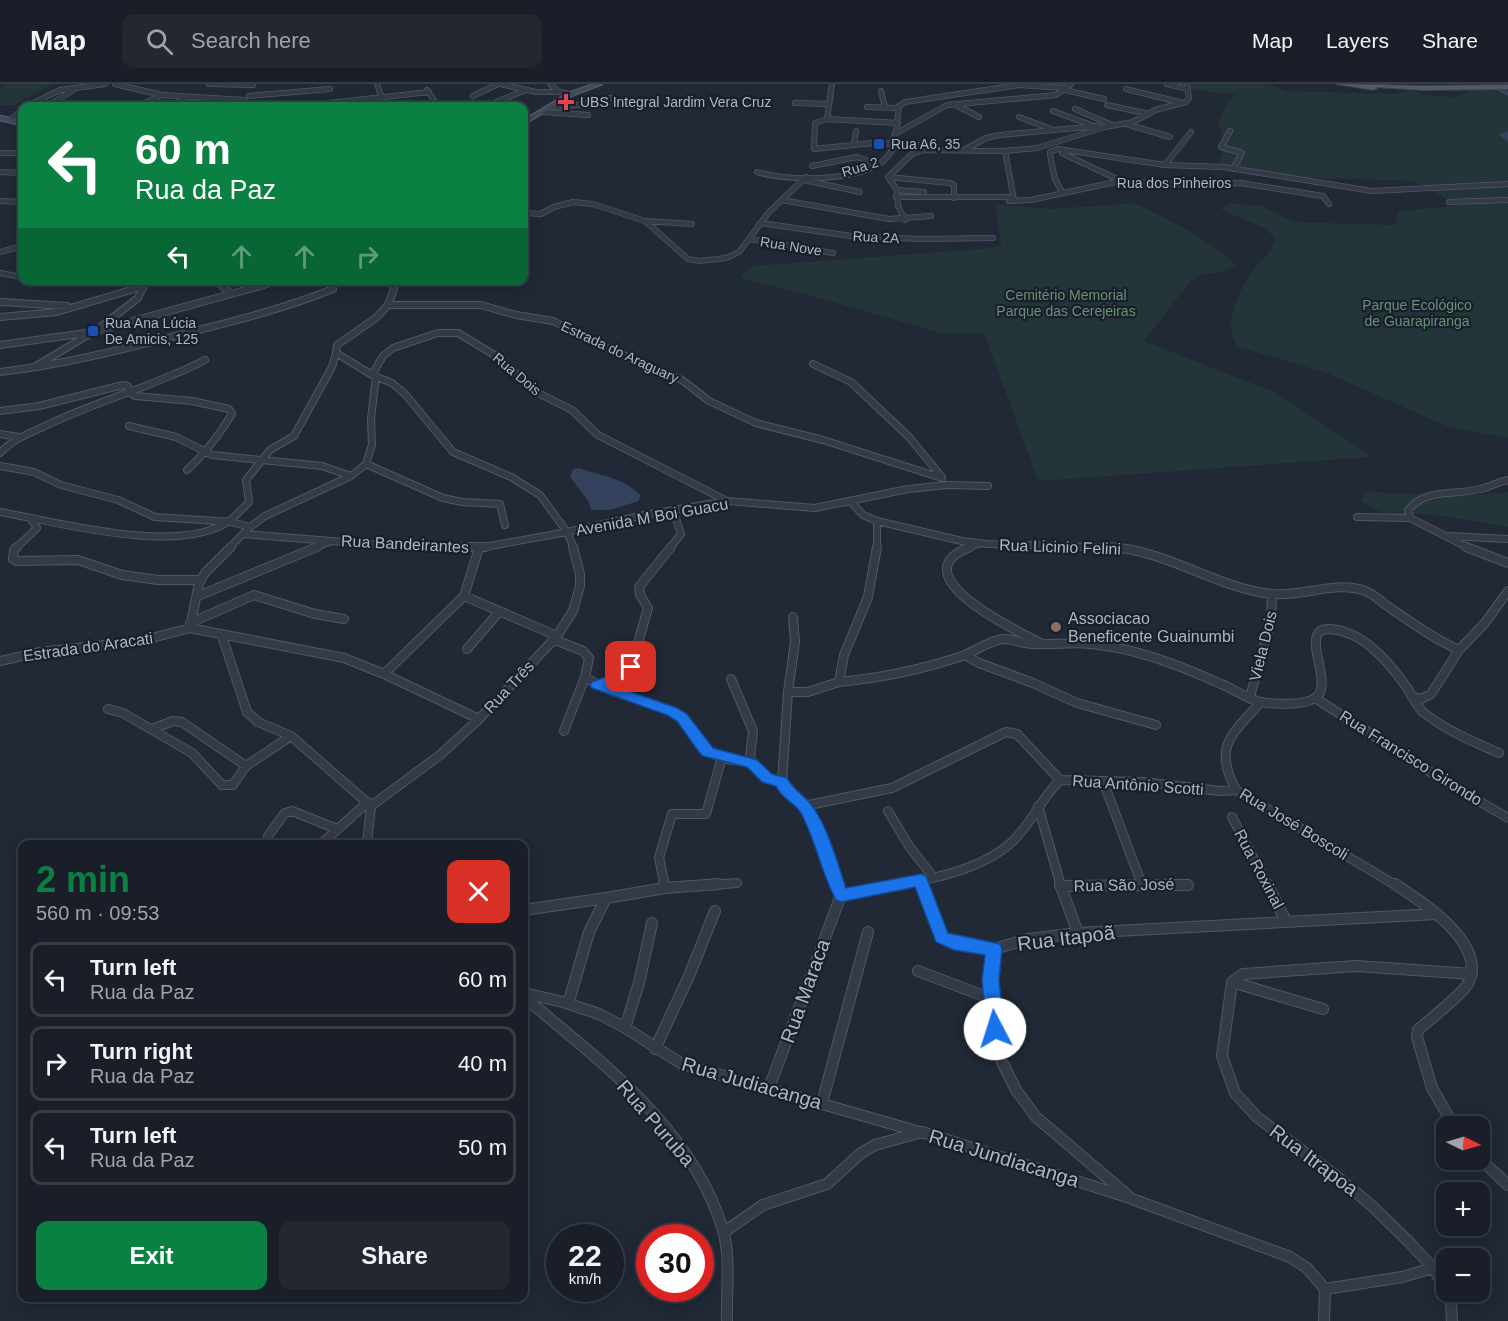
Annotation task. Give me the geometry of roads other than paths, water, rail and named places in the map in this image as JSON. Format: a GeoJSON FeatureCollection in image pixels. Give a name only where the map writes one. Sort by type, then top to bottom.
{"type":"FeatureCollection","features":[{"type":"Feature","properties":{"kind":"main road"},"geometry":{"type":"LineString","coordinates":[[1340,84],[1387,89],[1406,85],[1456,84],[1508,87]]}},
{"type":"Feature","properties":{"kind":"main road"},"geometry":{"type":"LineString","coordinates":[[1367,84],[1467,85]]}},
{"type":"Feature","properties":{"kind":"street"},"geometry":{"type":"LineString","coordinates":[[35,102],[57,91],[105,84]]}},
{"type":"Feature","properties":{"kind":"street"},"geometry":{"type":"LineString","coordinates":[[115,84],[124,88],[162,95],[247,98],[331,86],[328,102]]}},
{"type":"Feature","properties":{"kind":"street"},"geometry":{"type":"LineString","coordinates":[[208,84],[254,85],[243,102]]}},
{"type":"Feature","properties":{"kind":"street"},"geometry":{"type":"LineString","coordinates":[[291,84],[291,93]]}},
{"type":"Feature","properties":{"kind":"street"},"geometry":{"type":"LineString","coordinates":[[377,84],[382,98]]}},
{"type":"Feature","properties":{"kind":"street"},"geometry":{"type":"LineString","coordinates":[[473,96],[499,84],[539,93],[571,94]]}},
{"type":"Feature","properties":{"kind":"street"},"geometry":{"type":"LineString","coordinates":[[550,84],[559,92]]}},
{"type":"Feature","properties":{"kind":"street"},"geometry":{"type":"LineString","coordinates":[[528,121],[571,94],[599,84]]}},
{"type":"Feature","properties":{"kind":"street"},"geometry":{"type":"LineString","coordinates":[[827,119],[832,84]]}},
{"type":"Feature","properties":{"kind":"street"},"geometry":{"type":"LineString","coordinates":[[965,149],[993,136],[1125,124],[1189,98],[1187,86],[1167,84]]}},
{"type":"Feature","properties":{"kind":"street"},"geometry":{"type":"LineString","coordinates":[[898,123],[827,119],[815,123],[814,149],[854,144],[894,144],[898,123],[899,108],[902,103],[912,100],[1019,85],[1068,87],[1104,99]]}},
{"type":"Feature","properties":{"kind":"street"},"geometry":{"type":"LineString","coordinates":[[895,134],[946,106],[1056,95],[1068,87]]}},
{"type":"Feature","properties":{"kind":"street"},"geometry":{"type":"LineString","coordinates":[[54,102],[75,89]]}},
{"type":"Feature","properties":{"kind":"street"},"geometry":{"type":"LineString","coordinates":[[1126,89],[1181,102]]}},
{"type":"Feature","properties":{"kind":"street"},"geometry":{"type":"LineString","coordinates":[[496,102],[526,90]]}},
{"type":"Feature","properties":{"kind":"street"},"geometry":{"type":"LineString","coordinates":[[351,102],[427,91],[435,102]]}},
{"type":"Feature","properties":{"kind":"street"},"geometry":{"type":"LineString","coordinates":[[881,91],[885,107]]}},
{"type":"Feature","properties":{"kind":"street"},"geometry":{"type":"LineString","coordinates":[[147,102],[162,95]]}},
{"type":"Feature","properties":{"kind":"street"},"geometry":{"type":"LineString","coordinates":[[178,102],[186,97]]}},
{"type":"Feature","properties":{"kind":"street"},"geometry":{"type":"LineString","coordinates":[[551,107],[578,105],[611,98]]}},
{"type":"Feature","properties":{"kind":"street"},"geometry":{"type":"LineString","coordinates":[[795,104],[830,104]]}},
{"type":"Feature","properties":{"kind":"street"},"geometry":{"type":"LineString","coordinates":[[954,104],[979,117]]}},
{"type":"Feature","properties":{"kind":"street"},"geometry":{"type":"LineString","coordinates":[[1107,105],[1149,114]]}},
{"type":"Feature","properties":{"kind":"street"},"geometry":{"type":"LineString","coordinates":[[867,107],[899,108]]}},
{"type":"Feature","properties":{"kind":"street"},"geometry":{"type":"LineString","coordinates":[[1075,109],[1116,126]]}},
{"type":"Feature","properties":{"kind":"street"},"geometry":{"type":"LineString","coordinates":[[1053,111],[1096,127]]}},
{"type":"Feature","properties":{"kind":"street"},"geometry":{"type":"LineString","coordinates":[[3,119],[18,112]]}},
{"type":"Feature","properties":{"kind":"street"},"geometry":{"type":"LineString","coordinates":[[543,112],[588,115]]}},
{"type":"Feature","properties":{"kind":"street"},"geometry":{"type":"LineString","coordinates":[[1019,117],[1052,129]]}},
{"type":"Feature","properties":{"kind":"street"},"geometry":{"type":"LineString","coordinates":[[3,119],[18,122]]}},
{"type":"Feature","properties":{"kind":"street"},"geometry":{"type":"LineString","coordinates":[[1125,124],[1170,137]]}},
{"type":"Feature","properties":{"kind":"street"},"geometry":{"type":"LineString","coordinates":[[888,177],[916,152],[928,149],[1005,151],[1027,149],[1050,144],[1096,127]]}},
{"type":"Feature","properties":{"kind":"street"},"geometry":{"type":"LineString","coordinates":[[854,144],[856,131]]}},
{"type":"Feature","properties":{"kind":"street"},"geometry":{"type":"LineString","coordinates":[[1230,131],[1221,147],[1242,153],[1233,169]]}},
{"type":"Feature","properties":{"kind":"street"},"geometry":{"type":"LineString","coordinates":[[1165,165],[1191,132]]}},
{"type":"Feature","properties":{"kind":"street","name":"Rua 2"},"geometry":{"type":"LineString","coordinates":[[757,172],[774,178],[804,178],[849,172],[878,164],[894,144],[956,149]]}},
{"type":"Feature","properties":{"kind":"street"},"geometry":{"type":"LineString","coordinates":[[1050,144],[1120,181]]}},
{"type":"Feature","properties":{"kind":"street"},"geometry":{"type":"LineString","coordinates":[[1062,192],[1055,179],[1050,155],[1050,152],[1058,149],[1165,165],[1233,169],[1372,191],[1508,184]]}},
{"type":"Feature","properties":{"kind":"street"},"geometry":{"type":"LineString","coordinates":[[1005,151],[1012,200]]}},
{"type":"Feature","properties":{"kind":"street"},"geometry":{"type":"LineString","coordinates":[[0,153],[18,153]]}},
{"type":"Feature","properties":{"kind":"street"},"geometry":{"type":"LineString","coordinates":[[812,166],[858,157],[878,164]]}},
{"type":"Feature","properties":{"kind":"street"},"geometry":{"type":"LineString","coordinates":[[1210,166],[1224,182]]}},
{"type":"Feature","properties":{"kind":"street"},"geometry":{"type":"LineString","coordinates":[[0,172],[18,173]]}},
{"type":"Feature","properties":{"kind":"street"},"geometry":{"type":"LineString","coordinates":[[888,177],[897,190],[898,206],[905,220]]}},
{"type":"Feature","properties":{"kind":"street"},"geometry":{"type":"LineString","coordinates":[[888,177],[950,183],[954,185],[954,198]]}},
{"type":"Feature","properties":{"kind":"street"},"geometry":{"type":"LineString","coordinates":[[645,221],[684,257],[700,261],[732,256],[739,252],[760,223],[804,178],[860,192]]}},
{"type":"Feature","properties":{"kind":"street","name":"Rua dos Pinheiros"},"geometry":{"type":"LineString","coordinates":[[896,197],[994,196],[1012,200],[1031,200],[1120,181],[1169,184],[1224,182],[1323,196],[1329,204]]}},
{"type":"Feature","properties":{"kind":"street"},"geometry":{"type":"LineString","coordinates":[[897,190],[940,194]]}},
{"type":"Feature","properties":{"kind":"street"},"geometry":{"type":"LineString","coordinates":[[782,200],[852,214],[905,220],[932,216]]}},
{"type":"Feature","properties":{"kind":"street"},"geometry":{"type":"LineString","coordinates":[[1449,202],[1508,200]]}},
{"type":"Feature","properties":{"kind":"street"},"geometry":{"type":"LineString","coordinates":[[0,201],[18,202]]}},
{"type":"Feature","properties":{"kind":"street"},"geometry":{"type":"LineString","coordinates":[[528,214],[535,215],[564,204],[584,203],[613,209],[645,221],[692,224]]}},
{"type":"Feature","properties":{"kind":"street","name":"Rua 2A"},"geometry":{"type":"LineString","coordinates":[[760,223],[851,236],[921,239],[993,238]]}},
{"type":"Feature","properties":{"kind":"street","name":"Rua Nove"},"geometry":{"type":"LineString","coordinates":[[750,239],[833,253]]}},
{"type":"Feature","properties":{"kind":"street"},"geometry":{"type":"LineString","coordinates":[[0,252],[18,247]]}},
{"type":"Feature","properties":{"kind":"street"},"geometry":{"type":"LineString","coordinates":[[0,273],[18,276]]}},
{"type":"Feature","properties":{"kind":"street"},"geometry":{"type":"LineString","coordinates":[[0,317],[48,314],[136,285]]}},
{"type":"Feature","properties":{"kind":"street"},"geometry":{"type":"LineString","coordinates":[[31,369],[93,332],[138,298],[141,285]]}},
{"type":"Feature","properties":{"kind":"street"},"geometry":{"type":"LineString","coordinates":[[221,285],[231,294]]}},
{"type":"Feature","properties":{"kind":"street"},"geometry":{"type":"LineString","coordinates":[[0,345],[93,332],[265,285]]}},
{"type":"Feature","properties":{"kind":"street"},"geometry":{"type":"LineString","coordinates":[[0,512],[85,530],[132,536],[195,534],[231,522],[249,502],[246,480],[270,450],[287,441],[298,430],[332,367],[337,345],[376,318],[388,305],[394,289],[392,285]]}},
{"type":"Feature","properties":{"kind":"street"},"geometry":{"type":"LineString","coordinates":[[0,372],[68,363],[238,320],[333,289]]}},
{"type":"Feature","properties":{"kind":"street"},"geometry":{"type":"LineString","coordinates":[[0,302],[75,307]]}},
{"type":"Feature","properties":{"kind":"street","name":"Estrada do Araguary"},"geometry":{"type":"LineString","coordinates":[[388,305],[480,305],[516,315],[553,321],[595,343],[682,380],[709,401],[756,423],[823,440],[942,478]]}},
{"type":"Feature","properties":{"kind":"street","name":"Rua Dois"},"geometry":{"type":"LineString","coordinates":[[374,376],[385,354],[393,348],[438,333],[458,333],[501,359],[538,394],[572,410],[598,435],[727,501]]}},
{"type":"Feature","properties":{"kind":"street"},"geometry":{"type":"LineString","coordinates":[[190,626],[201,580],[218,557],[250,527],[265,516],[351,476],[366,464],[372,445],[374,376],[336,353]]}},
{"type":"Feature","properties":{"kind":"street"},"geometry":{"type":"LineString","coordinates":[[0,453],[9,443],[78,410],[172,377],[205,360]]}},
{"type":"Feature","properties":{"kind":"street"},"geometry":{"type":"LineString","coordinates":[[813,364],[851,382],[909,437],[947,485]]}},
{"type":"Feature","properties":{"kind":"street","name":"Avenida M Boi Guacu"},"geometry":{"type":"LineString","coordinates":[[374,376],[393,382],[453,452],[511,477],[540,495],[567,532],[727,501],[815,508],[882,493],[947,485],[988,486]]}},
{"type":"Feature","properties":{"kind":"street"},"geometry":{"type":"LineString","coordinates":[[0,411],[39,406],[123,385],[128,386],[129,393]]}},
{"type":"Feature","properties":{"kind":"street"},"geometry":{"type":"LineString","coordinates":[[129,393],[135,396],[192,401],[229,410],[232,414],[206,453],[187,470]]}},
{"type":"Feature","properties":{"kind":"street"},"geometry":{"type":"LineString","coordinates":[[129,426],[176,437],[206,453],[322,466],[351,476]]}},
{"type":"Feature","properties":{"kind":"street"},"geometry":{"type":"LineString","coordinates":[[0,434],[20,437]]}},
{"type":"Feature","properties":{"kind":"street"},"geometry":{"type":"LineString","coordinates":[[366,464],[443,498],[462,502],[500,504],[505,525]]}},
{"type":"Feature","properties":{"kind":"street"},"geometry":{"type":"LineString","coordinates":[[0,466],[34,472],[61,485],[118,500],[155,517],[231,522],[250,527]]}},
{"type":"Feature","properties":{"kind":"street"},"geometry":{"type":"LineString","coordinates":[[1410,518],[1408,510],[1411,506],[1431,493],[1480,489],[1508,480]]}},
{"type":"Feature","properties":{"kind":"street","name":"Rua Licinio Felini"},"geometry":{"type":"LineString","coordinates":[[850,501],[863,515],[877,521],[978,543],[1119,547],[1272,594],[1345,588],[1364,590],[1433,638],[1460,650]]}},
{"type":"Feature","properties":{"kind":"street"},"geometry":{"type":"LineString","coordinates":[[597,685],[626,674],[631,667],[648,608],[640,595],[639,587],[681,534],[673,510]]}},
{"type":"Feature","properties":{"kind":"street"},"geometry":{"type":"LineString","coordinates":[[1357,517],[1410,518],[1480,554],[1508,563]]}},
{"type":"Feature","properties":{"kind":"street"},"geometry":{"type":"LineString","coordinates":[[31,518],[37,528],[14,550],[13,559],[17,561],[78,560],[122,575],[158,580],[201,580]]}},
{"type":"Feature","properties":{"kind":"street"},"geometry":{"type":"LineString","coordinates":[[840,682],[840,669],[865,610],[872,585],[876,567],[877,521]]}},
{"type":"Feature","properties":{"kind":"street","name":"Rua Bandeirantes"},"geometry":{"type":"LineString","coordinates":[[243,534],[381,545],[479,548],[567,532]]}},
{"type":"Feature","properties":{"kind":"street","name":"Rua Três"},"geometry":{"type":"LineString","coordinates":[[325,840],[370,804],[440,754],[479,719],[567,623],[578,602],[581,590],[574,546],[567,532]]}},
{"type":"Feature","properties":{"kind":"street"},"geometry":{"type":"LineString","coordinates":[[1446,536],[1508,539]]}},
{"type":"Feature","properties":{"kind":"street"},"geometry":{"type":"LineString","coordinates":[[198,596],[268,565],[333,540]]}},
{"type":"Feature","properties":{"kind":"street"},"geometry":{"type":"LineString","coordinates":[[978,543],[952,557],[947,565],[947,575],[953,586],[964,598],[1043,644]]}},
{"type":"Feature","properties":{"kind":"street"},"geometry":{"type":"LineString","coordinates":[[384,674],[464,596],[479,548]]}},
{"type":"Feature","properties":{"kind":"street"},"geometry":{"type":"LineString","coordinates":[[1412,697],[1421,699],[1431,694],[1460,650],[1485,623],[1508,591]]}},
{"type":"Feature","properties":{"kind":"street","name":"Viela Dois"},"geometry":{"type":"LineString","coordinates":[[1250,697],[1271,620],[1272,594]]}},
{"type":"Feature","properties":{"kind":"street"},"geometry":{"type":"LineString","coordinates":[[190,626],[254,595],[315,614],[344,619]]}},
{"type":"Feature","properties":{"kind":"street"},"geometry":{"type":"LineString","coordinates":[[464,596],[583,651],[589,658],[585,677],[564,731]]}},
{"type":"Feature","properties":{"kind":"street"},"geometry":{"type":"LineString","coordinates":[[467,649],[499,612]]}},
{"type":"Feature","properties":{"kind":"street"},"geometry":{"type":"LineString","coordinates":[[793,617],[795,642],[788,692],[782,782],[785,789],[804,806],[821,837],[841,895],[921,880],[980,863],[1010,843],[1060,780]]}},
{"type":"Feature","properties":{"kind":"street","name":"Estrada do Aracati"},"geometry":{"type":"LineString","coordinates":[[0,661],[40,652],[130,643],[190,626],[222,636],[344,658],[384,674],[479,719]]}},
{"type":"Feature","properties":{"kind":"street"},"geometry":{"type":"LineString","coordinates":[[1004,639],[1010,626]]}},
{"type":"Feature","properties":{"kind":"street"},"geometry":{"type":"LineString","coordinates":[[788,692],[808,692],[840,682],[882,678],[965,655],[1004,639],[1043,644],[1096,644],[1150,656],[1199,674],[1260,703],[1292,705],[1315,698],[1322,685],[1322,676],[1314,652],[1314,640],[1322,631],[1332,629],[1348,632],[1364,641],[1423,711],[1432,718],[1499,753]]}},
{"type":"Feature","properties":{"kind":"street"},"geometry":{"type":"LineString","coordinates":[[222,636],[247,712],[258,722],[291,736],[370,804],[366,840]]}},
{"type":"Feature","properties":{"kind":"street"},"geometry":{"type":"LineString","coordinates":[[965,655],[979,663],[1033,682],[1077,703],[1156,725]]}},
{"type":"Feature","properties":{"kind":"street"},"geometry":{"type":"LineString","coordinates":[[585,677],[597,685],[672,711],[682,718],[704,749],[722,757],[752,764]]}},
{"type":"Feature","properties":{"kind":"street"},"geometry":{"type":"LineString","coordinates":[[731,679],[753,731],[750,757],[752,764],[767,779],[782,782]]}},
{"type":"Feature","properties":{"kind":"street","name":"Rua Francisco Girondo"},"geometry":{"type":"LineString","coordinates":[[1315,698],[1446,782],[1508,818]]}},
{"type":"Feature","properties":{"kind":"street","name":"Rua José Boscoli"},"geometry":{"type":"LineString","coordinates":[[1260,703],[1228,740],[1224,749],[1225,768],[1236,790],[1413,896],[1437,914]]}},
{"type":"Feature","properties":{"kind":"street"},"geometry":{"type":"LineString","coordinates":[[108,709],[115,710],[152,729],[192,753],[222,785],[233,786],[246,766],[291,736]]}},
{"type":"Feature","properties":{"kind":"street"},"geometry":{"type":"LineString","coordinates":[[152,729],[173,721],[182,722],[246,766]]}},
{"type":"Feature","properties":{"kind":"street","name":"Rua Antônio Scotti"},"geometry":{"type":"LineString","coordinates":[[804,806],[892,788],[1006,732],[1017,735],[1060,780],[1236,790]]}},
{"type":"Feature","properties":{"kind":"street"},"geometry":{"type":"LineString","coordinates":[[665,888],[659,858],[672,814],[706,814],[722,757]]}},
{"type":"Feature","properties":{"kind":"street"},"geometry":{"type":"LineString","coordinates":[[1103,781],[1142,885]]}},
{"type":"Feature","properties":{"kind":"street","name":"Rua São José"},"geometry":{"type":"LineString","coordinates":[[1038,806],[1060,886],[1077,933]]}},
{"type":"Feature","properties":{"kind":"street"},"geometry":{"type":"LineString","coordinates":[[268,836],[285,813],[292,811],[337,829]]}},
{"type":"Feature","properties":{"kind":"street"},"geometry":{"type":"LineString","coordinates":[[888,811],[909,846],[933,877]]}},
{"type":"Feature","properties":{"kind":"street","name":"Rua Roxinal"},"geometry":{"type":"LineString","coordinates":[[1232,817],[1286,921]]}},
{"type":"Feature","properties":{"kind":"street"},"geometry":{"type":"LineString","coordinates":[[921,880],[941,938],[954,943],[994,949]]}},
{"type":"Feature","properties":{"kind":"street"},"geometry":{"type":"LineString","coordinates":[[528,909],[665,888],[737,883]]}},
{"type":"Feature","properties":{"kind":"street","name":"Rua São José"},"geometry":{"type":"LineString","coordinates":[[1060,886],[1188,885]]}},
{"type":"Feature","properties":{"kind":"street","name":"Rua Maraca"},"geometry":{"type":"LineString","coordinates":[[769,1088],[841,895]]}},
{"type":"Feature","properties":{"kind":"street"},"geometry":{"type":"LineString","coordinates":[[569,1001],[590,934],[606,898]]}},
{"type":"Feature","properties":{"kind":"street"},"geometry":{"type":"LineString","coordinates":[[655,1049],[689,976],[714,911]]}},
{"type":"Feature","properties":{"kind":"street"},"geometry":{"type":"LineString","coordinates":[[1437,914],[1464,946],[1472,963],[1472,974],[1468,984],[1418,1030],[1416,1037],[1432,1088],[1448,1116]]}},
{"type":"Feature","properties":{"kind":"street","name":"Rua Itapoã"},"geometry":{"type":"LineString","coordinates":[[1325,1289],[1307,1268],[1290,1257],[1132,1199],[1035,1117],[1016,1090],[1001,1060],[992,999],[991,964],[994,949],[1028,939],[1077,933],[1437,914]]}},
{"type":"Feature","properties":{"kind":"street"},"geometry":{"type":"LineString","coordinates":[[625,1028],[639,983],[652,923]]}},
{"type":"Feature","properties":{"kind":"street"},"geometry":{"type":"LineString","coordinates":[[822,1103],[868,932]]}},
{"type":"Feature","properties":{"kind":"street"},"geometry":{"type":"LineString","coordinates":[[1323,1009],[1232,982],[1236,976],[1243,974],[1356,966],[1472,974]]}},
{"type":"Feature","properties":{"kind":"street"},"geometry":{"type":"LineString","coordinates":[[918,971],[992,999]]}},
{"type":"Feature","properties":{"kind":"street","name":"Rua Itrapoa"},"geometry":{"type":"LineString","coordinates":[[1232,982],[1222,1056],[1235,1093],[1257,1117],[1371,1205],[1433,1268],[1451,1303],[1452,1321]]}},
{"type":"Feature","properties":{"kind":"street","name":"Rua Judiacanga"},"geometry":{"type":"LineString","coordinates":[[528,996],[569,1001],[625,1028],[682,1064],[922,1132]]}},
{"type":"Feature","properties":{"kind":"street","name":"Rua Puruba"},"geometry":{"type":"LineString","coordinates":[[528,999],[600,1062],[657,1119],[683,1148],[704,1180],[724,1232],[727,1321]]}},
{"type":"Feature","properties":{"kind":"street","name":"Rua Jundiacanga"},"geometry":{"type":"LineString","coordinates":[[724,1232],[752,1210],[777,1199],[812,1191],[827,1184],[841,1175],[859,1155],[870,1147],[887,1140],[922,1132],[1132,1199]]}},
{"type":"Feature","properties":{"kind":"street"},"geometry":{"type":"LineString","coordinates":[[1490,1168],[1508,1185]]}},
{"type":"Feature","properties":{"kind":"street"},"geometry":{"type":"LineString","coordinates":[[1324,1321],[1325,1289],[1402,1277],[1433,1268]]}},
{"type":"Feature","properties":{"kind":"water"},"geometry":{"type":"Polygon","coordinates":[[[579,468],[626,484],[640,495],[639,501],[610,510],[591,510],[589,502],[570,477],[573,469],[579,468]]]}},
{"type":"Feature","properties":{"kind":"waterway"},"geometry":{"type":"LineString","coordinates":[[1486,84],[1508,94]]}},
{"type":"Feature","properties":{"kind":"waterway"},"geometry":{"type":"LineString","coordinates":[[1508,133],[1503,135],[1508,139]]}},
{"type":"Feature","properties":{"kind":"place","name":"UBS Integral Jardim Vera Cruz"},"geometry":{"type":"Point","coordinates":[566,102]}},
{"type":"Feature","properties":{"kind":"place","name":"Rua A6, 35"},"geometry":{"type":"Point","coordinates":[879,144]}},
{"type":"Feature","properties":{"kind":"place","name":"Rua Ana Lúcia De Amicis, 125"},"geometry":{"type":"Point","coordinates":[93,331]}},
{"type":"Feature","properties":{"kind":"place","name":"Associacao Beneficente Guainumbi"},"geometry":{"type":"Point","coordinates":[1056,627]}},
{"type":"Feature","properties":{"kind":"park label","name":"Cemitério Memorial Parque das Cerejeiras"},"geometry":{"type":"Point","coordinates":[1066,304]}},
{"type":"Feature","properties":{"kind":"park label","name":"Parque Ecológico de Guarapiranga"},"geometry":{"type":"Point","coordinates":[1417,314]}}]}
